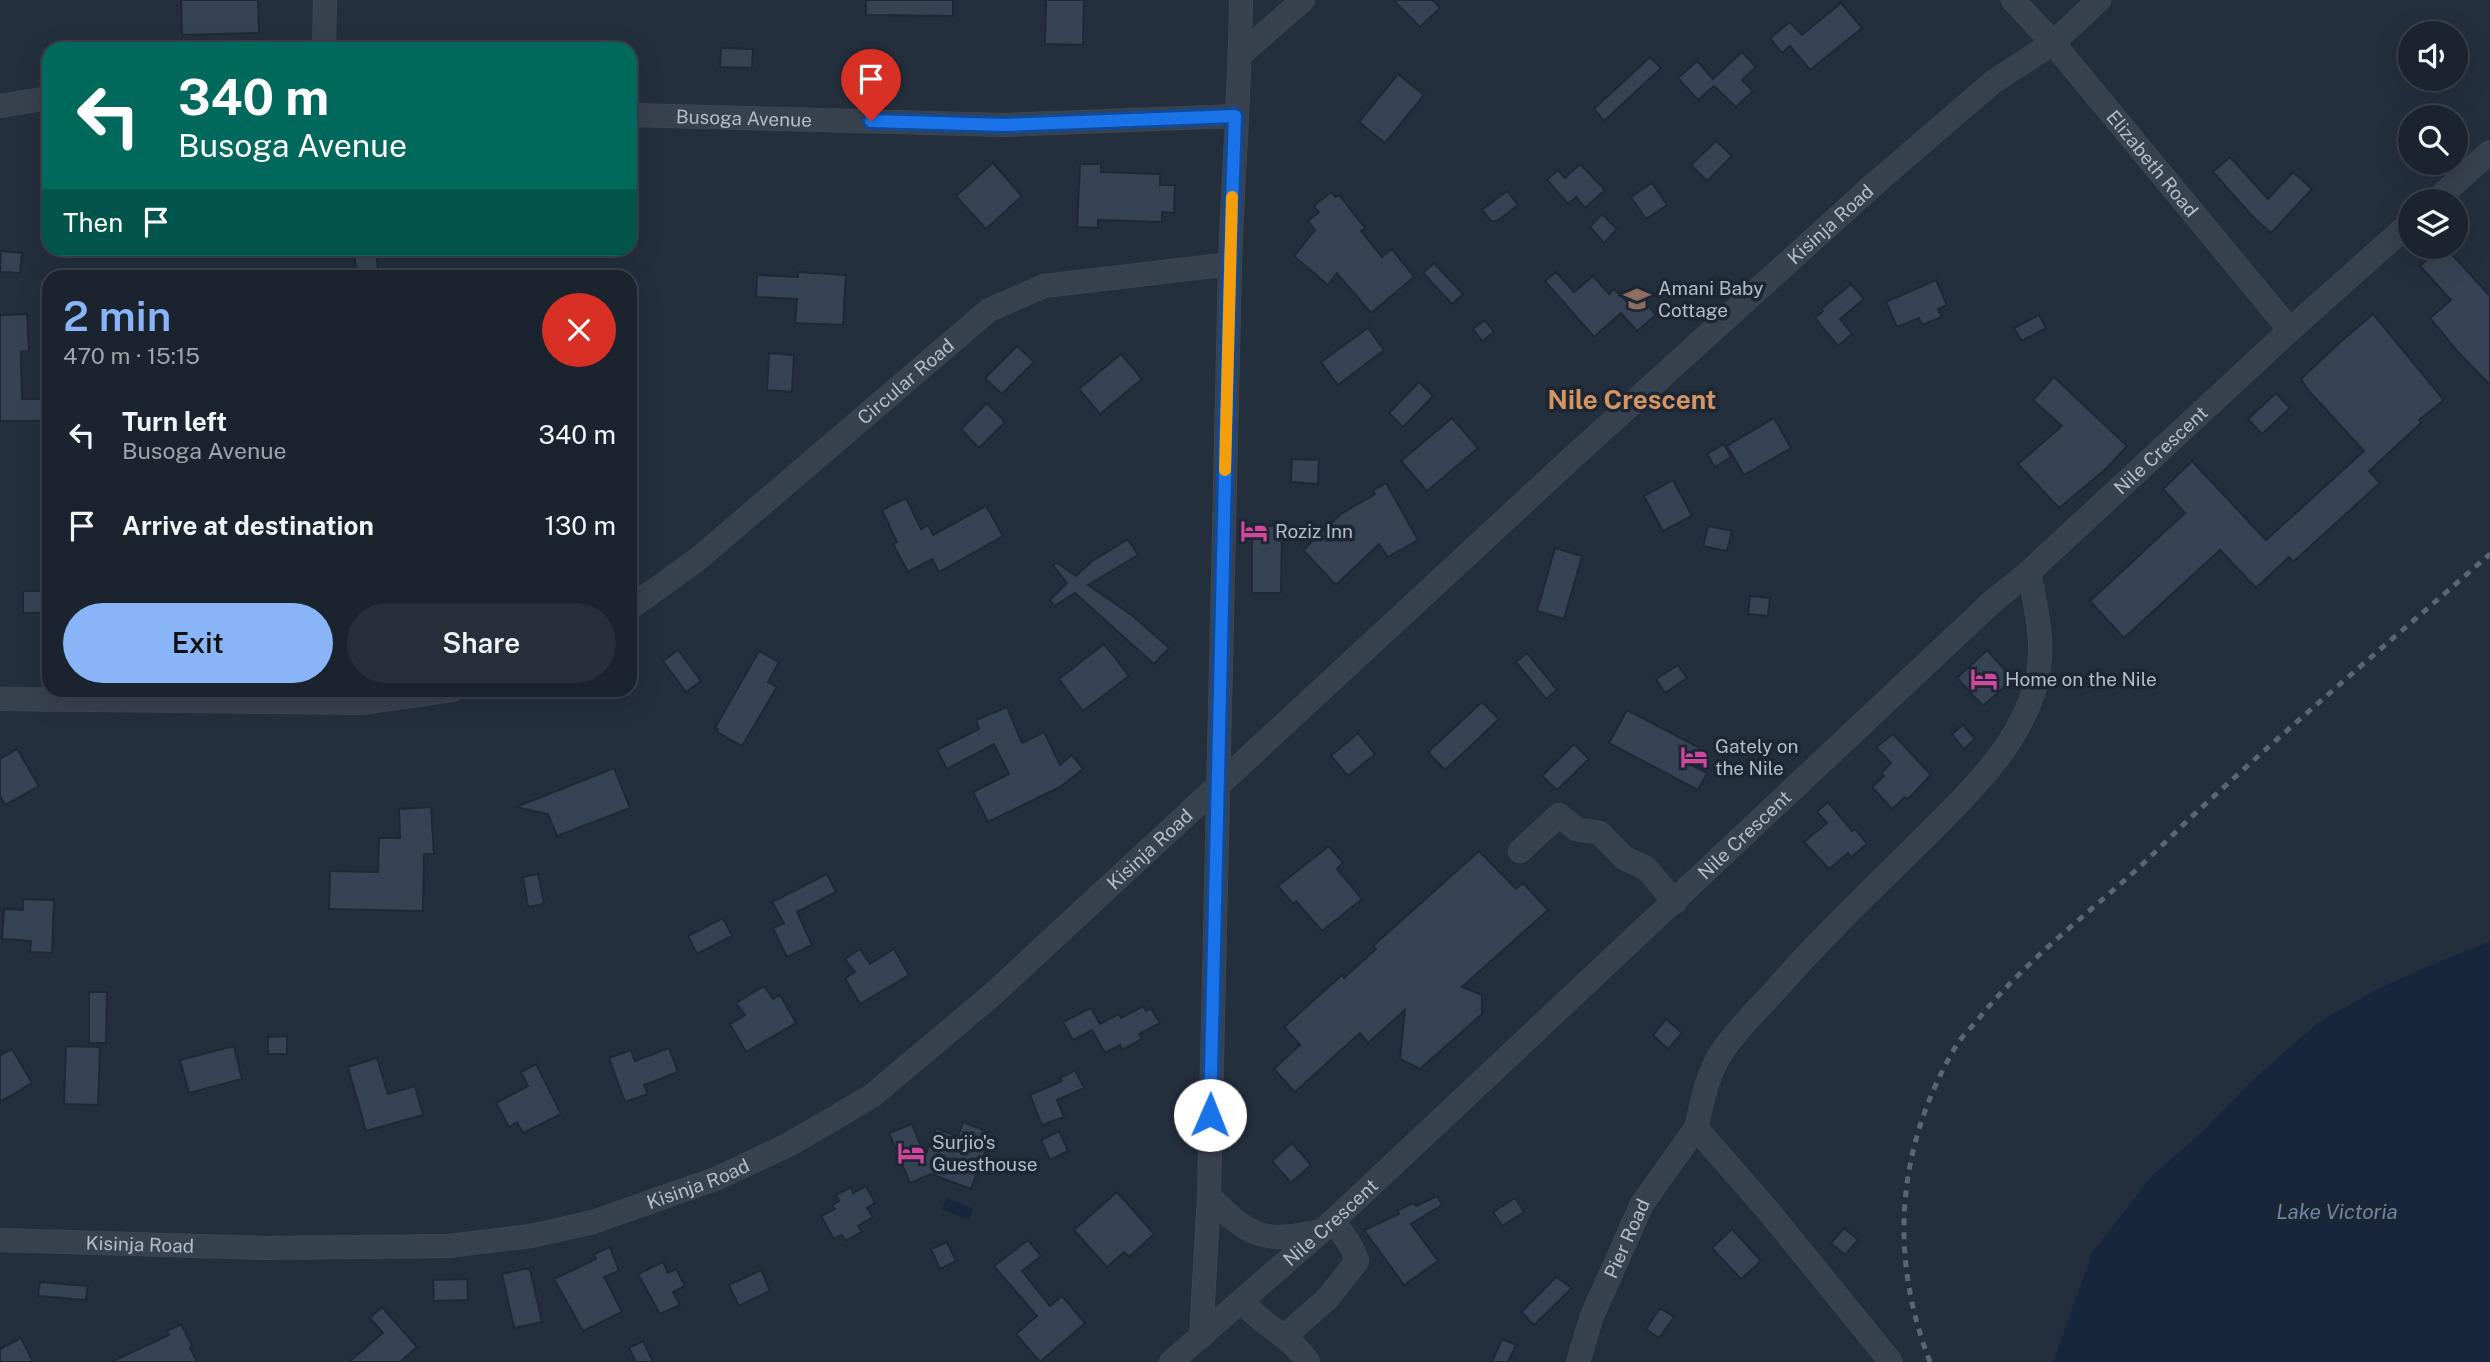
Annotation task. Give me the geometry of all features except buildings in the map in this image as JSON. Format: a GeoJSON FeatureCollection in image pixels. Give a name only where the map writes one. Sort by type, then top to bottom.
{"type":"FeatureCollection","features":[{"type":"Feature","properties":{"kind":"street"},"geometry":{"type":"LineString","coordinates":[[324,0],[324,42]]}},
{"type":"Feature","properties":{"kind":"street"},"geometry":{"type":"LineString","coordinates":[[1201,1337],[1209,1196],[1230,264],[1241,0]]}},
{"type":"Feature","properties":{"kind":"street"},"geometry":{"type":"LineString","coordinates":[[1240,55],[1303,0]]}},
{"type":"Feature","properties":{"kind":"street","name":"Elizabeth Road"},"geometry":{"type":"LineString","coordinates":[[2013,0],[2053,43],[2290,330]]}},
{"type":"Feature","properties":{"kind":"street","name":"Kisinja Road"},"geometry":{"type":"LineString","coordinates":[[0,1240],[265,1248],[448,1246],[531,1237],[593,1222],[718,1178],[788,1145],[873,1095],[993,994],[1564,466],[1879,180],[1993,82],[2053,43],[2099,0]]}},
{"type":"Feature","properties":{"kind":"street"},"geometry":{"type":"LineString","coordinates":[[0,106],[42,99]]}},
{"type":"Feature","properties":{"kind":"street","name":"Busoga Avenue"},"geometry":{"type":"LineString","coordinates":[[637,115],[1005,125],[1235,116]]}},
{"type":"Feature","properties":{"kind":"street"},"geometry":{"type":"LineString","coordinates":[[2448,189],[2490,152]]}},
{"type":"Feature","properties":{"kind":"street","name":"Nile Crescent"},"geometry":{"type":"LineString","coordinates":[[1174,1361],[1328,1226],[1992,602],[2029,572],[2398,234]]}},
{"type":"Feature","properties":{"kind":"street","name":"Circular Road"},"geometry":{"type":"LineString","coordinates":[[637,603],[698,559],[989,310],[1044,286],[1230,264]]}},
{"type":"Feature","properties":{"kind":"street"},"geometry":{"type":"LineString","coordinates":[[1891,1362],[1770,1213],[1696,1128],[1709,1079],[1720,1054],[1733,1037],[1796,966],[1982,781],[2010,738],[2030,702],[2037,681],[2040,655],[2038,619],[2029,572]]}},
{"type":"Feature","properties":{"kind":"street"},"geometry":{"type":"LineString","coordinates":[[0,699],[361,703],[403,697]]}},
{"type":"Feature","properties":{"kind":"street"},"geometry":{"type":"LineString","coordinates":[[1520,851],[1559,815],[1576,830],[1600,833],[1624,858],[1646,869],[1675,902]]}},
{"type":"Feature","properties":{"kind":"street","name":"Pier Road"},"geometry":{"type":"LineString","coordinates":[[1578,1362],[1592,1316],[1642,1204],[1696,1128]]}},
{"type":"Feature","properties":{"kind":"street"},"geometry":{"type":"LineString","coordinates":[[1209,1196],[1234,1222],[1258,1235],[1279,1238],[1328,1226],[1344,1234],[1353,1248],[1357,1261],[1328,1298],[1285,1336]]}},
{"type":"Feature","properties":{"kind":"street"},"geometry":{"type":"LineString","coordinates":[[1242,1301],[1254,1315],[1285,1336],[1308,1362]]}},
{"type":"Feature","properties":{"kind":"water","name":"Lake Victoria"},"geometry":{"type":"Polygon","coordinates":[[[2490,942],[2490,1362],[2053,1362],[2093,1251],[2152,1176],[2202,1132],[2255,1078],[2320,1021],[2376,990],[2490,942]]]}},
{"type":"Feature","properties":{"kind":"water"},"geometry":{"type":"Polygon","coordinates":[[[947,1198],[973,1209],[969,1220],[942,1209],[947,1198]]]}},
{"type":"Feature","properties":{"kind":"railway"},"geometry":{"type":"LineString","coordinates":[[1930,1362],[1908,1281],[1904,1241],[1905,1201],[1921,1122],[1936,1084],[1958,1042],[2034,960],[2271,745],[2490,554]]}},
{"type":"Feature","properties":{"kind":"slow traffic"},"geometry":{"type":"LineString","coordinates":[[1225,470],[1232,197]]}},
{"type":"Feature","properties":{"kind":"place","name":"Amani Baby Cottage"},"geometry":{"type":"Point","coordinates":[1637,299]}},
{"type":"Feature","properties":{"kind":"place","name":"Roziz Inn"},"geometry":{"type":"Point","coordinates":[1254,531]}},
{"type":"Feature","properties":{"kind":"place","name":"Home on the Nile"},"geometry":{"type":"Point","coordinates":[1984,679]}},
{"type":"Feature","properties":{"kind":"place","name":"Gately on the Nile"},"geometry":{"type":"Point","coordinates":[1694,757]}},
{"type":"Feature","properties":{"kind":"place","name":"Surjio's Guesthouse"},"geometry":{"type":"Point","coordinates":[911,1153]}},
{"type":"Feature","properties":{"kind":"district","name":"Nile Crescent"},"geometry":{"type":"Point","coordinates":[1632,399]}},
{"type":"Feature","properties":{"kind":"route"},"geometry":{"type":"LineString","coordinates":[[871,121],[1005,125],[1235,116],[1210,1115]]}}]}
